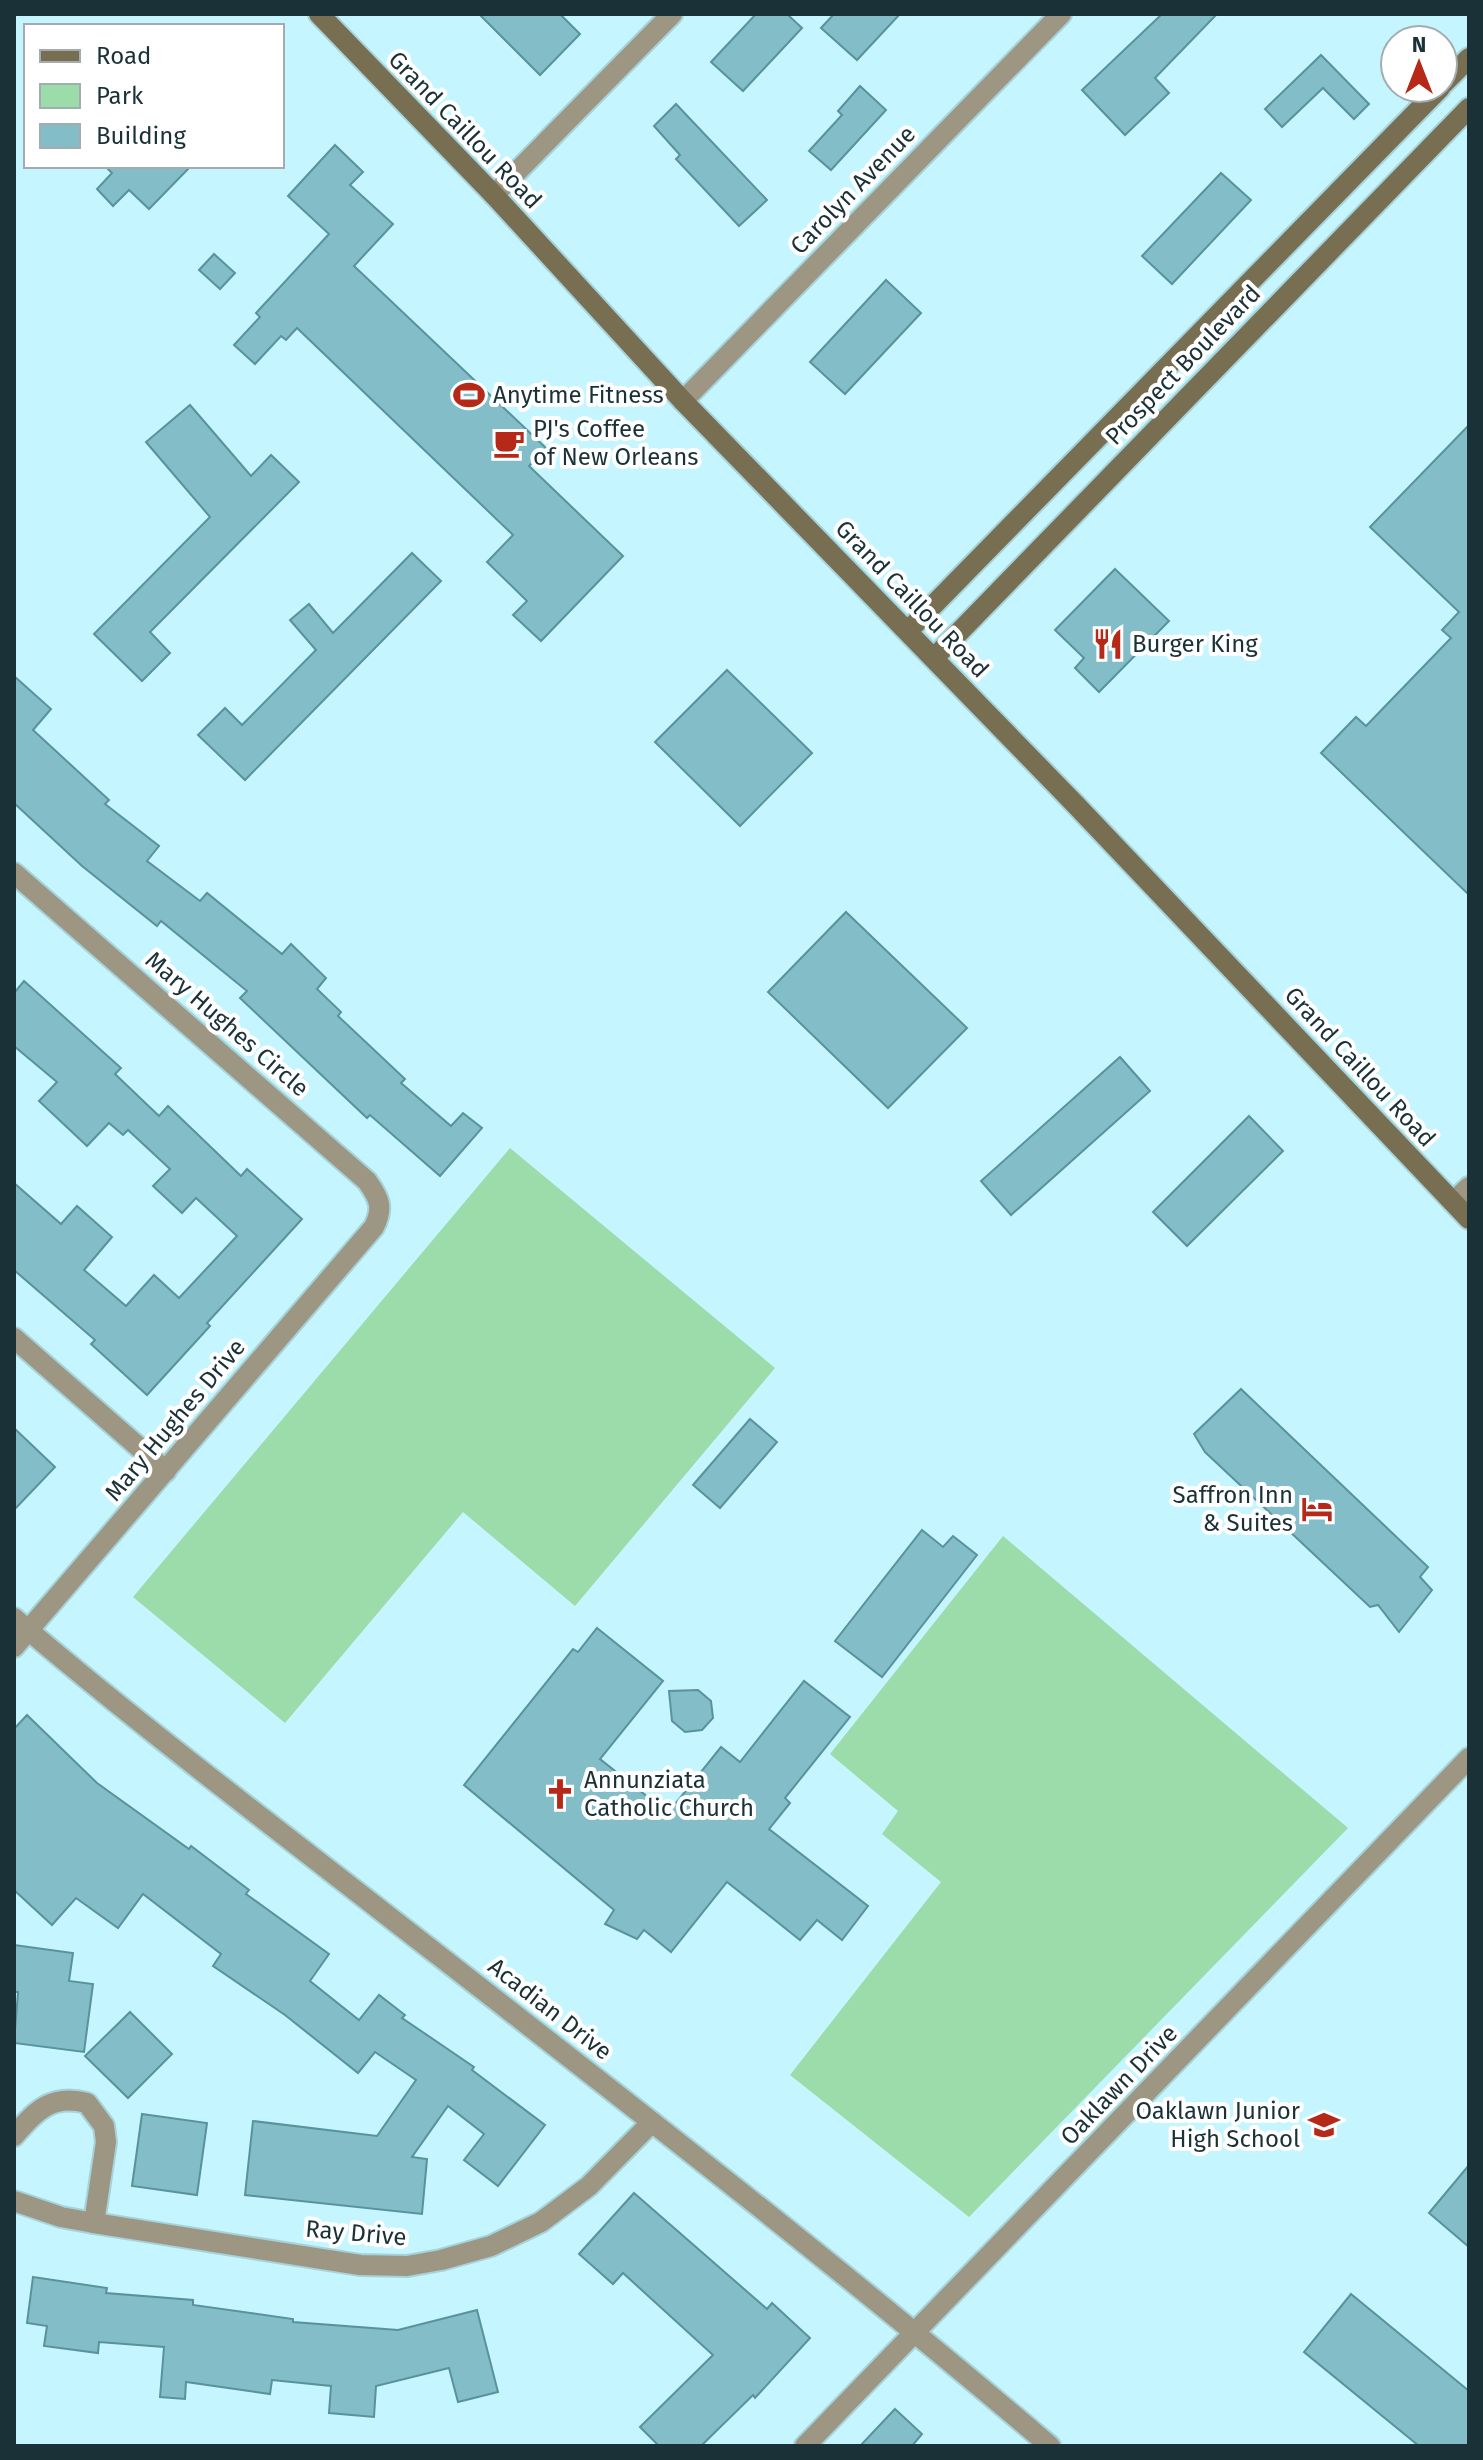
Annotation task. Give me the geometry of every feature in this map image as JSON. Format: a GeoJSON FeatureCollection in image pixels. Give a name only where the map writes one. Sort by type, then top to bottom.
{"type":"FeatureCollection","features":[{"type":"Feature","properties":{"kind":"main road","name":"Grand Caillou Road"},"geometry":{"type":"LineString","coordinates":[[319,14],[494,195],[683,401],[934,658],[1469,1219]]}},
{"type":"Feature","properties":{"kind":"main road","name":"Prospect Boulevard"},"geometry":{"type":"LineString","coordinates":[[908,631],[1423,104]]}},
{"type":"Feature","properties":{"kind":"main road","name":"Prospect Boulevard"},"geometry":{"type":"LineString","coordinates":[[934,658],[1469,108]]}},
{"type":"Feature","properties":{"kind":"street"},"geometry":{"type":"LineString","coordinates":[[494,195],[672,14]]}},
{"type":"Feature","properties":{"kind":"street","name":"Carolyn Avenue"},"geometry":{"type":"LineString","coordinates":[[683,401],[1061,14]]}},
{"type":"Feature","properties":{"kind":"street","name":"Mary Hughes Circle"},"geometry":{"type":"LineString","coordinates":[[14,873],[367,1181],[379,1198],[381,1213],[374,1227]]}},
{"type":"Feature","properties":{"kind":"street"},"geometry":{"type":"LineString","coordinates":[[1453,1202],[1469,1187]]}},
{"type":"Feature","properties":{"kind":"street","name":"Mary Hughes Drive"},"geometry":{"type":"LineString","coordinates":[[14,1647],[22,1625],[166,1471],[374,1227]]}},
{"type":"Feature","properties":{"kind":"street"},"geometry":{"type":"LineString","coordinates":[[14,1338],[166,1471]]}},
{"type":"Feature","properties":{"kind":"street","name":"Acadian Drive"},"geometry":{"type":"LineString","coordinates":[[22,1625],[915,2331],[1050,2446]]}},
{"type":"Feature","properties":{"kind":"street","name":"Oaklawn Drive"},"geometry":{"type":"LineString","coordinates":[[805,2446],[1469,1758]]}},
{"type":"Feature","properties":{"kind":"street"},"geometry":{"type":"LineString","coordinates":[[14,2136],[34,2112],[50,2102],[70,2098],[87,2103],[104,2126],[106,2142],[94,2223]]}},
{"type":"Feature","properties":{"kind":"street","name":"Ray Drive"},"geometry":{"type":"LineString","coordinates":[[14,2201],[61,2217],[94,2223],[360,2265],[407,2266],[491,2246],[541,2222],[589,2186],[652,2122]]}},
{"type":"Feature","properties":{"kind":"green space"},"geometry":{"type":"Polygon","coordinates":[[[510,1148],[775,1368],[575,1606],[463,1512],[285,1723],[133,1597],[510,1148]]]}},
{"type":"Feature","properties":{"kind":"green space"},"geometry":{"type":"Polygon","coordinates":[[[1003,1536],[1348,1828],[969,2217],[790,2075],[941,1882],[882,1834],[898,1811],[830,1754],[1003,1536]]]}},
{"type":"Feature","properties":{"kind":"building"},"geometry":{"type":"Polygon","coordinates":[[[479,14],[560,14],[580,34],[540,75],[479,14]]]}},
{"type":"Feature","properties":{"kind":"building"},"geometry":{"type":"Polygon","coordinates":[[[756,14],[787,14],[802,28],[743,91],[711,62],[756,14]]]}},
{"type":"Feature","properties":{"kind":"building"},"geometry":{"type":"Polygon","coordinates":[[[834,14],[900,14],[857,60],[821,28],[834,14]]]}},
{"type":"Feature","properties":{"kind":"building"},"geometry":{"type":"Polygon","coordinates":[[[1162,14],[1217,14],[1155,78],[1169,93],[1125,135],[1082,90],[1162,14]]]}},
{"type":"Feature","properties":{"kind":"building"},"geometry":{"type":"Polygon","coordinates":[[[1321,55],[1369,104],[1354,119],[1323,88],[1282,127],[1265,109],[1321,55]]]}},
{"type":"Feature","properties":{"kind":"building"},"geometry":{"type":"Polygon","coordinates":[[[860,86],[886,110],[831,170],[809,151],[842,115],[838,111],[860,86]]]}},
{"type":"Feature","properties":{"kind":"building"},"geometry":{"type":"Polygon","coordinates":[[[676,104],[767,200],[739,226],[676,159],[680,155],[654,126],[676,104]]]}},
{"type":"Feature","properties":{"kind":"building"},"geometry":{"type":"Polygon","coordinates":[[[335,145],[363,172],[350,185],[393,224],[354,266],[546,448],[529,466],[623,556],[541,641],[513,615],[527,601],[487,562],[513,535],[297,328],[286,340],[281,336],[255,364],[234,345],[260,317],[256,313],[329,234],[288,196],[335,145]]]}},
{"type":"Feature","properties":{"kind":"building"},"geometry":{"type":"Polygon","coordinates":[[[107,168],[189,168],[149,209],[129,190],[113,206],[97,189],[112,173],[107,168]]]}},
{"type":"Feature","properties":{"kind":"building"},"geometry":{"type":"Polygon","coordinates":[[[1221,173],[1251,200],[1172,284],[1142,256],[1221,173]]]}},
{"type":"Feature","properties":{"kind":"building"},"geometry":{"type":"Polygon","coordinates":[[[214,254],[235,273],[220,289],[199,270],[214,254]]]}},
{"type":"Feature","properties":{"kind":"building"},"geometry":{"type":"Polygon","coordinates":[[[886,280],[921,313],[845,394],[810,362],[886,280]]]}},
{"type":"Feature","properties":{"kind":"building"},"geometry":{"type":"Polygon","coordinates":[[[190,405],[251,476],[271,455],[299,482],[150,632],[170,653],[142,681],[94,634],[210,517],[146,442],[190,405]]]}},
{"type":"Feature","properties":{"kind":"building"},"geometry":{"type":"Polygon","coordinates":[[[1469,425],[1469,895],[1321,753],[1356,717],[1366,726],[1451,638],[1442,630],[1459,612],[1370,527],[1469,425]]]}},
{"type":"Feature","properties":{"kind":"building"},"geometry":{"type":"Polygon","coordinates":[[[412,553],[441,581],[245,780],[198,735],[225,708],[242,725],[316,650],[290,620],[309,604],[333,633],[412,553]]]}},
{"type":"Feature","properties":{"kind":"building","name":"Burger King"},"geometry":{"type":"Polygon","coordinates":[[[1115,569],[1169,621],[1099,692],[1075,668],[1084,658],[1055,630],[1115,569]]]}},
{"type":"Feature","properties":{"kind":"building"},"geometry":{"type":"Polygon","coordinates":[[[727,670],[812,753],[740,826],[655,742],[727,670]]]}},
{"type":"Feature","properties":{"kind":"building"},"geometry":{"type":"Polygon","coordinates":[[[14,676],[51,709],[33,730],[109,800],[105,804],[159,846],[147,861],[200,901],[207,893],[282,954],[291,944],[326,978],[317,989],[341,1012],[338,1016],[405,1079],[401,1083],[451,1126],[463,1113],[482,1128],[440,1176],[370,1115],[367,1118],[240,998],[247,991],[161,921],[157,926],[82,866],[14,803],[14,676]]]}},
{"type":"Feature","properties":{"kind":"building"},"geometry":{"type":"Polygon","coordinates":[[[846,912],[967,1028],[888,1108],[768,992],[846,912]]]}},
{"type":"Feature","properties":{"kind":"building"},"geometry":{"type":"Polygon","coordinates":[[[24,981],[121,1068],[115,1074],[159,1116],[168,1106],[241,1176],[247,1169],[302,1219],[207,1323],[210,1326],[147,1395],[91,1344],[95,1340],[14,1270],[14,1183],[61,1224],[77,1206],[112,1237],[84,1270],[126,1306],[154,1275],[179,1298],[237,1236],[196,1198],[182,1213],[153,1186],[170,1169],[128,1130],[123,1135],[109,1123],[87,1146],[39,1101],[57,1082],[14,1046],[14,993],[24,981]]]}},
{"type":"Feature","properties":{"kind":"building"},"geometry":{"type":"Polygon","coordinates":[[[1120,1057],[1150,1091],[1011,1215],[981,1181],[1120,1057]]]}},
{"type":"Feature","properties":{"kind":"building"},"geometry":{"type":"Polygon","coordinates":[[[1249,1116],[1283,1151],[1187,1246],[1153,1212],[1249,1116]]]}},
{"type":"Feature","properties":{"kind":"building","name":"Saffron Inn & Suites"},"geometry":{"type":"Polygon","coordinates":[[[1241,1389],[1428,1567],[1420,1577],[1432,1590],[1399,1632],[1378,1605],[1370,1607],[1205,1452],[1194,1434],[1241,1389]]]}},
{"type":"Feature","properties":{"kind":"building"},"geometry":{"type":"Polygon","coordinates":[[[750,1419],[777,1442],[720,1508],[693,1485],[750,1419]]]}},
{"type":"Feature","properties":{"kind":"building"},"geometry":{"type":"Polygon","coordinates":[[[14,1428],[55,1467],[14,1510],[14,1428]]]}},
{"type":"Feature","properties":{"kind":"building"},"geometry":{"type":"Polygon","coordinates":[[[922,1530],[943,1547],[953,1536],[977,1555],[882,1677],[835,1641],[922,1530]]]}},
{"type":"Feature","properties":{"kind":"building","name":"Annunziata Catholic Church"},"geometry":{"type":"Polygon","coordinates":[[[597,1628],[663,1681],[600,1759],[668,1813],[721,1747],[740,1762],[804,1681],[850,1717],[785,1798],[790,1803],[769,1829],[868,1906],[842,1940],[817,1920],[800,1940],[727,1882],[671,1952],[644,1930],[637,1939],[605,1924],[614,1910],[464,1785],[573,1649],[578,1652],[597,1628]]]}},
{"type":"Feature","properties":{"kind":"building"},"geometry":{"type":"Polygon","coordinates":[[[698,1690],[711,1701],[713,1718],[702,1730],[685,1732],[672,1721],[669,1691],[698,1690]]]}},
{"type":"Feature","properties":{"kind":"building"},"geometry":{"type":"Polygon","coordinates":[[[27,1715],[97,1783],[189,1849],[191,1846],[249,1890],[246,1894],[329,1954],[310,1981],[359,2020],[379,1995],[405,2015],[402,2018],[474,2067],[472,2070],[545,2125],[498,2186],[464,2160],[484,2134],[448,2106],[412,2157],[427,2159],[422,2214],[245,2195],[253,2121],[377,2136],[416,2080],[375,2052],[358,2073],[285,2015],[213,1966],[221,1954],[143,1894],[118,1928],[76,1898],[52,1925],[14,1890],[14,1729],[27,1715]]]}},
{"type":"Feature","properties":{"kind":"building"},"geometry":{"type":"Polygon","coordinates":[[[14,1945],[73,1953],[69,1981],[93,1984],[84,2052],[14,2043],[18,1992],[14,1992],[14,1945]]]}},
{"type":"Feature","properties":{"kind":"building"},"geometry":{"type":"Polygon","coordinates":[[[130,2012],[172,2054],[128,2098],[85,2056],[130,2012]]]}},
{"type":"Feature","properties":{"kind":"building"},"geometry":{"type":"Polygon","coordinates":[[[142,2114],[207,2123],[197,2195],[132,2186],[142,2114]]]}},
{"type":"Feature","properties":{"kind":"building"},"geometry":{"type":"Polygon","coordinates":[[[1469,2165],[1469,2247],[1429,2213],[1469,2165]]]}},
{"type":"Feature","properties":{"kind":"building"},"geometry":{"type":"Polygon","coordinates":[[[634,2193],[767,2309],[772,2303],[810,2338],[755,2398],[753,2395],[701,2446],[659,2446],[640,2427],[713,2355],[623,2273],[613,2284],[579,2254],[634,2193]]]}},
{"type":"Feature","properties":{"kind":"building"},"geometry":{"type":"Polygon","coordinates":[[[33,2277],[107,2288],[106,2293],[193,2300],[193,2305],[293,2319],[293,2322],[398,2330],[477,2310],[498,2392],[458,2402],[449,2368],[376,2386],[374,2417],[329,2413],[331,2386],[272,2380],[270,2394],[186,2382],[185,2399],[160,2397],[164,2347],[99,2342],[98,2353],[44,2346],[47,2326],[27,2323],[33,2277]]]}},
{"type":"Feature","properties":{"kind":"building"},"geometry":{"type":"Polygon","coordinates":[[[1351,2294],[1469,2391],[1469,2446],[1419,2446],[1304,2352],[1351,2294]]]}},
{"type":"Feature","properties":{"kind":"building"},"geometry":{"type":"Polygon","coordinates":[[[895,2409],[922,2434],[912,2446],[860,2446],[895,2409]]]}},
{"type":"Feature","properties":{"kind":"place","name":"Anytime Fitness"},"geometry":{"type":"Point","coordinates":[469,395]}},
{"type":"Feature","properties":{"kind":"place","name":"PJ's Coffee of New Orleans"},"geometry":{"type":"Point","coordinates":[509,443]}},
{"type":"Feature","properties":{"kind":"place","name":"Burger King"},"geometry":{"type":"Point","coordinates":[1108,644]}},
{"type":"Feature","properties":{"kind":"place","name":"Saffron Inn & Suites"},"geometry":{"type":"Point","coordinates":[1317,1509]}},
{"type":"Feature","properties":{"kind":"place","name":"Annunziata Catholic Church"},"geometry":{"type":"Point","coordinates":[560,1794]}},
{"type":"Feature","properties":{"kind":"place","name":"Oaklawn Junior High School"},"geometry":{"type":"Point","coordinates":[1324,2125]}}]}
